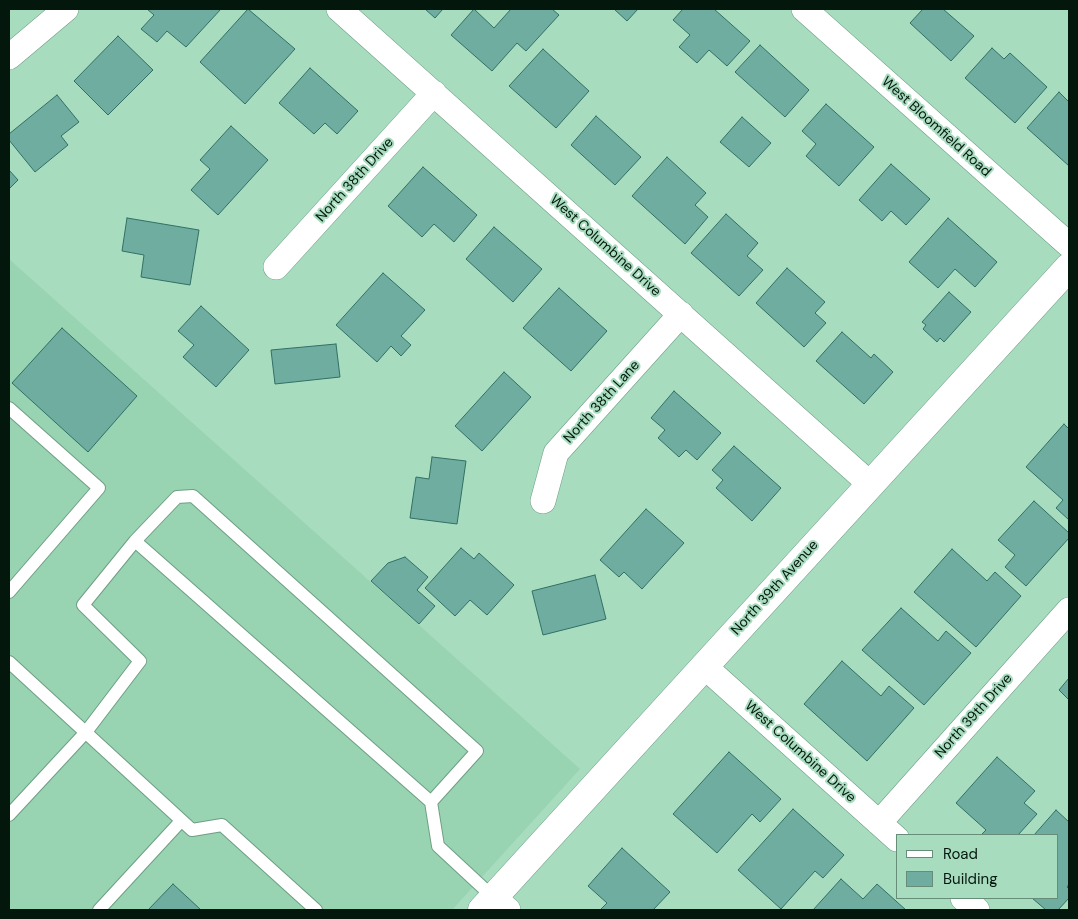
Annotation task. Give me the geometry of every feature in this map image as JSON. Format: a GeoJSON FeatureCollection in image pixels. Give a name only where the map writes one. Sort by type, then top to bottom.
{"type":"FeatureCollection","features":[{"type":"Feature","properties":{"kind":"street"},"geometry":{"type":"LineString","coordinates":[[9,57],[66,9]]}},
{"type":"Feature","properties":{"kind":"street","name":"West Columbine Drive"},"geometry":{"type":"LineString","coordinates":[[339,9],[870,484]]}},
{"type":"Feature","properties":{"kind":"street","name":"West Bloomfield Road"},"geometry":{"type":"LineString","coordinates":[[804,9],[1069,245]]}},
{"type":"Feature","properties":{"kind":"street","name":"North 38th Drive"},"geometry":{"type":"LineString","coordinates":[[276,267],[434,93]]}},
{"type":"Feature","properties":{"kind":"street","name":"North 39th Avenue"},"geometry":{"type":"LineString","coordinates":[[494,906],[704,666],[1069,267]]}},
{"type":"Feature","properties":{"kind":"street","name":"North 38th Lane"},"geometry":{"type":"LineString","coordinates":[[543,501],[556,453],[681,314]]}},
{"type":"Feature","properties":{"kind":"street","name":"North 39th Drive"},"geometry":{"type":"LineString","coordinates":[[888,831],[1069,610]]}},
{"type":"Feature","properties":{"kind":"street","name":"West Columbine Drive"},"geometry":{"type":"LineString","coordinates":[[704,666],[888,831]]}},
{"type":"Feature","properties":{"kind":"street"},"geometry":{"type":"LineString","coordinates":[[964,899],[977,910]]}},
{"type":"Feature","properties":{"kind":"lane"},"geometry":{"type":"LineString","coordinates":[[9,408],[99,488],[9,592]]}},
{"type":"Feature","properties":{"kind":"lane"},"geometry":{"type":"LineString","coordinates":[[9,816],[86,732],[140,661],[83,605],[135,541],[177,497],[193,496],[477,751],[431,802]]}},
{"type":"Feature","properties":{"kind":"lane"},"geometry":{"type":"LineString","coordinates":[[135,541],[431,802],[438,846],[494,906]]}},
{"type":"Feature","properties":{"kind":"lane"},"geometry":{"type":"LineString","coordinates":[[9,662],[192,830],[222,825],[316,910]]}},
{"type":"Feature","properties":{"kind":"lane"},"geometry":{"type":"LineString","coordinates":[[98,910],[181,821]]}},
{"type":"Feature","properties":{"kind":"shaded area"},"geometry":{"type":"Polygon","coordinates":[[[9,259],[580,769],[452,910],[9,910],[9,259]]]}},
{"type":"Feature","properties":{"kind":"building"},"geometry":{"type":"Polygon","coordinates":[[[147,9],[221,9],[186,47],[167,31],[157,42],[141,29],[154,15],[147,9]]]}},
{"type":"Feature","properties":{"kind":"building"},"geometry":{"type":"Polygon","coordinates":[[[248,9],[295,49],[245,104],[200,62],[248,9]]]}},
{"type":"Feature","properties":{"kind":"building"},"geometry":{"type":"Polygon","coordinates":[[[425,9],[443,9],[435,18],[425,9]]]}},
{"type":"Feature","properties":{"kind":"building"},"geometry":{"type":"Polygon","coordinates":[[[474,9],[494,28],[511,9],[552,9],[559,15],[526,51],[517,43],[492,71],[451,35],[474,9]]]}},
{"type":"Feature","properties":{"kind":"building"},"geometry":{"type":"Polygon","coordinates":[[[614,9],[638,9],[627,21],[614,9]]]}},
{"type":"Feature","properties":{"kind":"building"},"geometry":{"type":"Polygon","coordinates":[[[683,9],[714,9],[750,41],[727,66],[709,50],[697,63],[679,47],[690,35],[673,20],[683,9]]]}},
{"type":"Feature","properties":{"kind":"building"},"geometry":{"type":"Polygon","coordinates":[[[923,9],[943,9],[974,36],[951,61],[910,23],[923,9]]]}},
{"type":"Feature","properties":{"kind":"building"},"geometry":{"type":"Polygon","coordinates":[[[118,36],[153,70],[108,115],[74,81],[118,36]]]}},
{"type":"Feature","properties":{"kind":"building"},"geometry":{"type":"Polygon","coordinates":[[[760,45],[809,90],[785,117],[735,72],[760,45]]]}},
{"type":"Feature","properties":{"kind":"building"},"geometry":{"type":"Polygon","coordinates":[[[992,48],[1004,59],[1010,53],[1047,87],[1015,123],[965,78],[992,48]]]}},
{"type":"Feature","properties":{"kind":"building"},"geometry":{"type":"Polygon","coordinates":[[[543,49],[589,91],[556,128],[509,86],[543,49]]]}},
{"type":"Feature","properties":{"kind":"building"},"geometry":{"type":"Polygon","coordinates":[[[310,68],[358,111],[337,134],[325,123],[314,134],[279,103],[310,68]]]}},
{"type":"Feature","properties":{"kind":"building"},"geometry":{"type":"Polygon","coordinates":[[[1059,92],[1069,102],[1069,166],[1027,128],[1059,92]]]}},
{"type":"Feature","properties":{"kind":"building"},"geometry":{"type":"Polygon","coordinates":[[[57,95],[79,122],[61,136],[68,145],[35,172],[9,140],[9,134],[57,95]]]}},
{"type":"Feature","properties":{"kind":"building"},"geometry":{"type":"Polygon","coordinates":[[[826,104],[874,147],[839,186],[806,156],[816,144],[802,131],[826,104]]]}},
{"type":"Feature","properties":{"kind":"building"},"geometry":{"type":"Polygon","coordinates":[[[596,116],[641,157],[615,185],[571,145],[596,116]]]}},
{"type":"Feature","properties":{"kind":"building"},"geometry":{"type":"Polygon","coordinates":[[[742,117],[771,143],[749,167],[720,142],[742,117]]]}},
{"type":"Feature","properties":{"kind":"building"},"geometry":{"type":"Polygon","coordinates":[[[231,126],[268,160],[218,215],[191,190],[210,169],[200,160],[231,126]]]}},
{"type":"Feature","properties":{"kind":"building"},"geometry":{"type":"Polygon","coordinates":[[[667,157],[706,193],[695,205],[708,217],[685,244],[632,196],[667,157]]]}},
{"type":"Feature","properties":{"kind":"building"},"geometry":{"type":"Polygon","coordinates":[[[891,164],[930,199],[906,225],[891,211],[882,221],[859,200],[891,164]]]}},
{"type":"Feature","properties":{"kind":"building"},"geometry":{"type":"Polygon","coordinates":[[[423,167],[477,215],[454,242],[434,224],[422,237],[388,206],[423,167]]]}},
{"type":"Feature","properties":{"kind":"building"},"geometry":{"type":"Polygon","coordinates":[[[9,170],[18,180],[9,189],[9,170]]]}},
{"type":"Feature","properties":{"kind":"building"},"geometry":{"type":"Polygon","coordinates":[[[726,214],[758,243],[747,256],[763,270],[739,296],[691,253],[726,214]]]}},
{"type":"Feature","properties":{"kind":"building"},"geometry":{"type":"Polygon","coordinates":[[[127,218],[199,230],[190,285],[141,277],[144,255],[122,251],[127,218]]]}},
{"type":"Feature","properties":{"kind":"building"},"geometry":{"type":"Polygon","coordinates":[[[948,218],[997,262],[975,287],[955,269],[938,288],[909,262],[948,218]]]}},
{"type":"Feature","properties":{"kind":"building"},"geometry":{"type":"Polygon","coordinates":[[[494,227],[542,269],[513,302],[466,259],[494,227]]]}},
{"type":"Feature","properties":{"kind":"building"},"geometry":{"type":"Polygon","coordinates":[[[787,268],[825,302],[815,313],[826,323],[804,347],[756,303],[787,268]]]}},
{"type":"Feature","properties":{"kind":"building"},"geometry":{"type":"Polygon","coordinates":[[[383,273],[425,310],[401,336],[411,345],[401,356],[391,346],[377,362],[336,325],[383,273]]]}},
{"type":"Feature","properties":{"kind":"building"},"geometry":{"type":"Polygon","coordinates":[[[559,288],[607,331],[571,371],[523,328],[559,288]]]}},
{"type":"Feature","properties":{"kind":"building"},"geometry":{"type":"Polygon","coordinates":[[[949,292],[971,312],[944,342],[940,338],[937,342],[923,329],[926,325],[922,322],[949,292]]]}},
{"type":"Feature","properties":{"kind":"building"},"geometry":{"type":"Polygon","coordinates":[[[201,306],[249,350],[216,387],[183,357],[194,345],[178,331],[201,306]]]}},
{"type":"Feature","properties":{"kind":"building"},"geometry":{"type":"Polygon","coordinates":[[[62,328],[137,396],[88,452],[12,383],[62,328]]]}},
{"type":"Feature","properties":{"kind":"building"},"geometry":{"type":"Polygon","coordinates":[[[842,332],[871,358],[874,354],[893,372],[864,404],[816,361],[842,332]]]}},
{"type":"Feature","properties":{"kind":"building"},"geometry":{"type":"Polygon","coordinates":[[[336,344],[340,377],[275,384],[271,350],[336,344]]]}},
{"type":"Feature","properties":{"kind":"building"},"geometry":{"type":"Polygon","coordinates":[[[504,372],[531,397],[482,451],[455,426],[504,372]]]}},
{"type":"Feature","properties":{"kind":"building"},"geometry":{"type":"Polygon","coordinates":[[[674,391],[721,433],[697,460],[686,450],[679,457],[658,438],[665,430],[651,418],[674,391]]]}},
{"type":"Feature","properties":{"kind":"building"},"geometry":{"type":"Polygon","coordinates":[[[1064,424],[1069,429],[1069,520],[1056,508],[1063,500],[1026,467],[1064,424]]]}},
{"type":"Feature","properties":{"kind":"building"},"geometry":{"type":"Polygon","coordinates":[[[734,446],[781,488],[752,521],[716,488],[723,480],[712,470],[734,446]]]}},
{"type":"Feature","properties":{"kind":"building"},"geometry":{"type":"Polygon","coordinates":[[[432,457],[466,461],[457,524],[410,518],[416,477],[429,479],[432,457]]]}},
{"type":"Feature","properties":{"kind":"building"},"geometry":{"type":"Polygon","coordinates":[[[1034,501],[1069,533],[1069,538],[1026,586],[1005,567],[1015,555],[998,540],[1034,501]]]}},
{"type":"Feature","properties":{"kind":"building"},"geometry":{"type":"Polygon","coordinates":[[[646,509],[684,543],[642,589],[624,572],[619,577],[600,560],[646,509]]]}},
{"type":"Feature","properties":{"kind":"building"},"geometry":{"type":"Polygon","coordinates":[[[461,548],[474,559],[479,553],[514,585],[487,615],[470,600],[455,616],[425,588],[461,548]]]}},
{"type":"Feature","properties":{"kind":"building"},"geometry":{"type":"Polygon","coordinates":[[[952,549],[987,581],[995,572],[1021,596],[976,647],[914,592],[952,549]]]}},
{"type":"Feature","properties":{"kind":"building"},"geometry":{"type":"Polygon","coordinates":[[[405,557],[428,577],[417,590],[435,606],[419,624],[371,581],[388,563],[405,557]]]}},
{"type":"Feature","properties":{"kind":"building"},"geometry":{"type":"Polygon","coordinates":[[[595,575],[606,619],[543,635],[532,591],[595,575]]]}},
{"type":"Feature","properties":{"kind":"building"},"geometry":{"type":"Polygon","coordinates":[[[901,608],[938,641],[946,631],[971,653],[924,705],[862,650],[901,608]]]}},
{"type":"Feature","properties":{"kind":"building"},"geometry":{"type":"Polygon","coordinates":[[[842,661],[881,696],[889,686],[914,708],[867,761],[804,704],[842,661]]]}},
{"type":"Feature","properties":{"kind":"building"},"geometry":{"type":"Polygon","coordinates":[[[1069,678],[1069,700],[1059,690],[1069,678]]]}},
{"type":"Feature","properties":{"kind":"building"},"geometry":{"type":"Polygon","coordinates":[[[729,752],[781,799],[760,822],[752,814],[717,853],[673,814],[729,752]]]}},
{"type":"Feature","properties":{"kind":"building"},"geometry":{"type":"Polygon","coordinates":[[[997,757],[1035,791],[1024,803],[1037,814],[1019,834],[982,834],[986,830],[956,803],[997,757]]]}},
{"type":"Feature","properties":{"kind":"building"},"geometry":{"type":"Polygon","coordinates":[[[793,809],[844,855],[823,878],[815,871],[781,909],[738,870],[793,809]]]}},
{"type":"Feature","properties":{"kind":"building"},"geometry":{"type":"Polygon","coordinates":[[[1056,810],[1069,822],[1069,884],[1067,887],[1069,889],[1069,898],[1058,910],[1046,910],[1033,899],[1058,899],[1058,834],[1035,834],[1056,810]]]}},
{"type":"Feature","properties":{"kind":"building"},"geometry":{"type":"Polygon","coordinates":[[[622,848],[670,892],[653,910],[600,910],[607,903],[588,886],[622,848]]]}},
{"type":"Feature","properties":{"kind":"building"},"geometry":{"type":"Polygon","coordinates":[[[841,879],[863,899],[877,884],[906,910],[813,910],[841,879]]]}},
{"type":"Feature","properties":{"kind":"building"},"geometry":{"type":"Polygon","coordinates":[[[173,884],[200,909],[148,910],[173,884]]]}}]}
